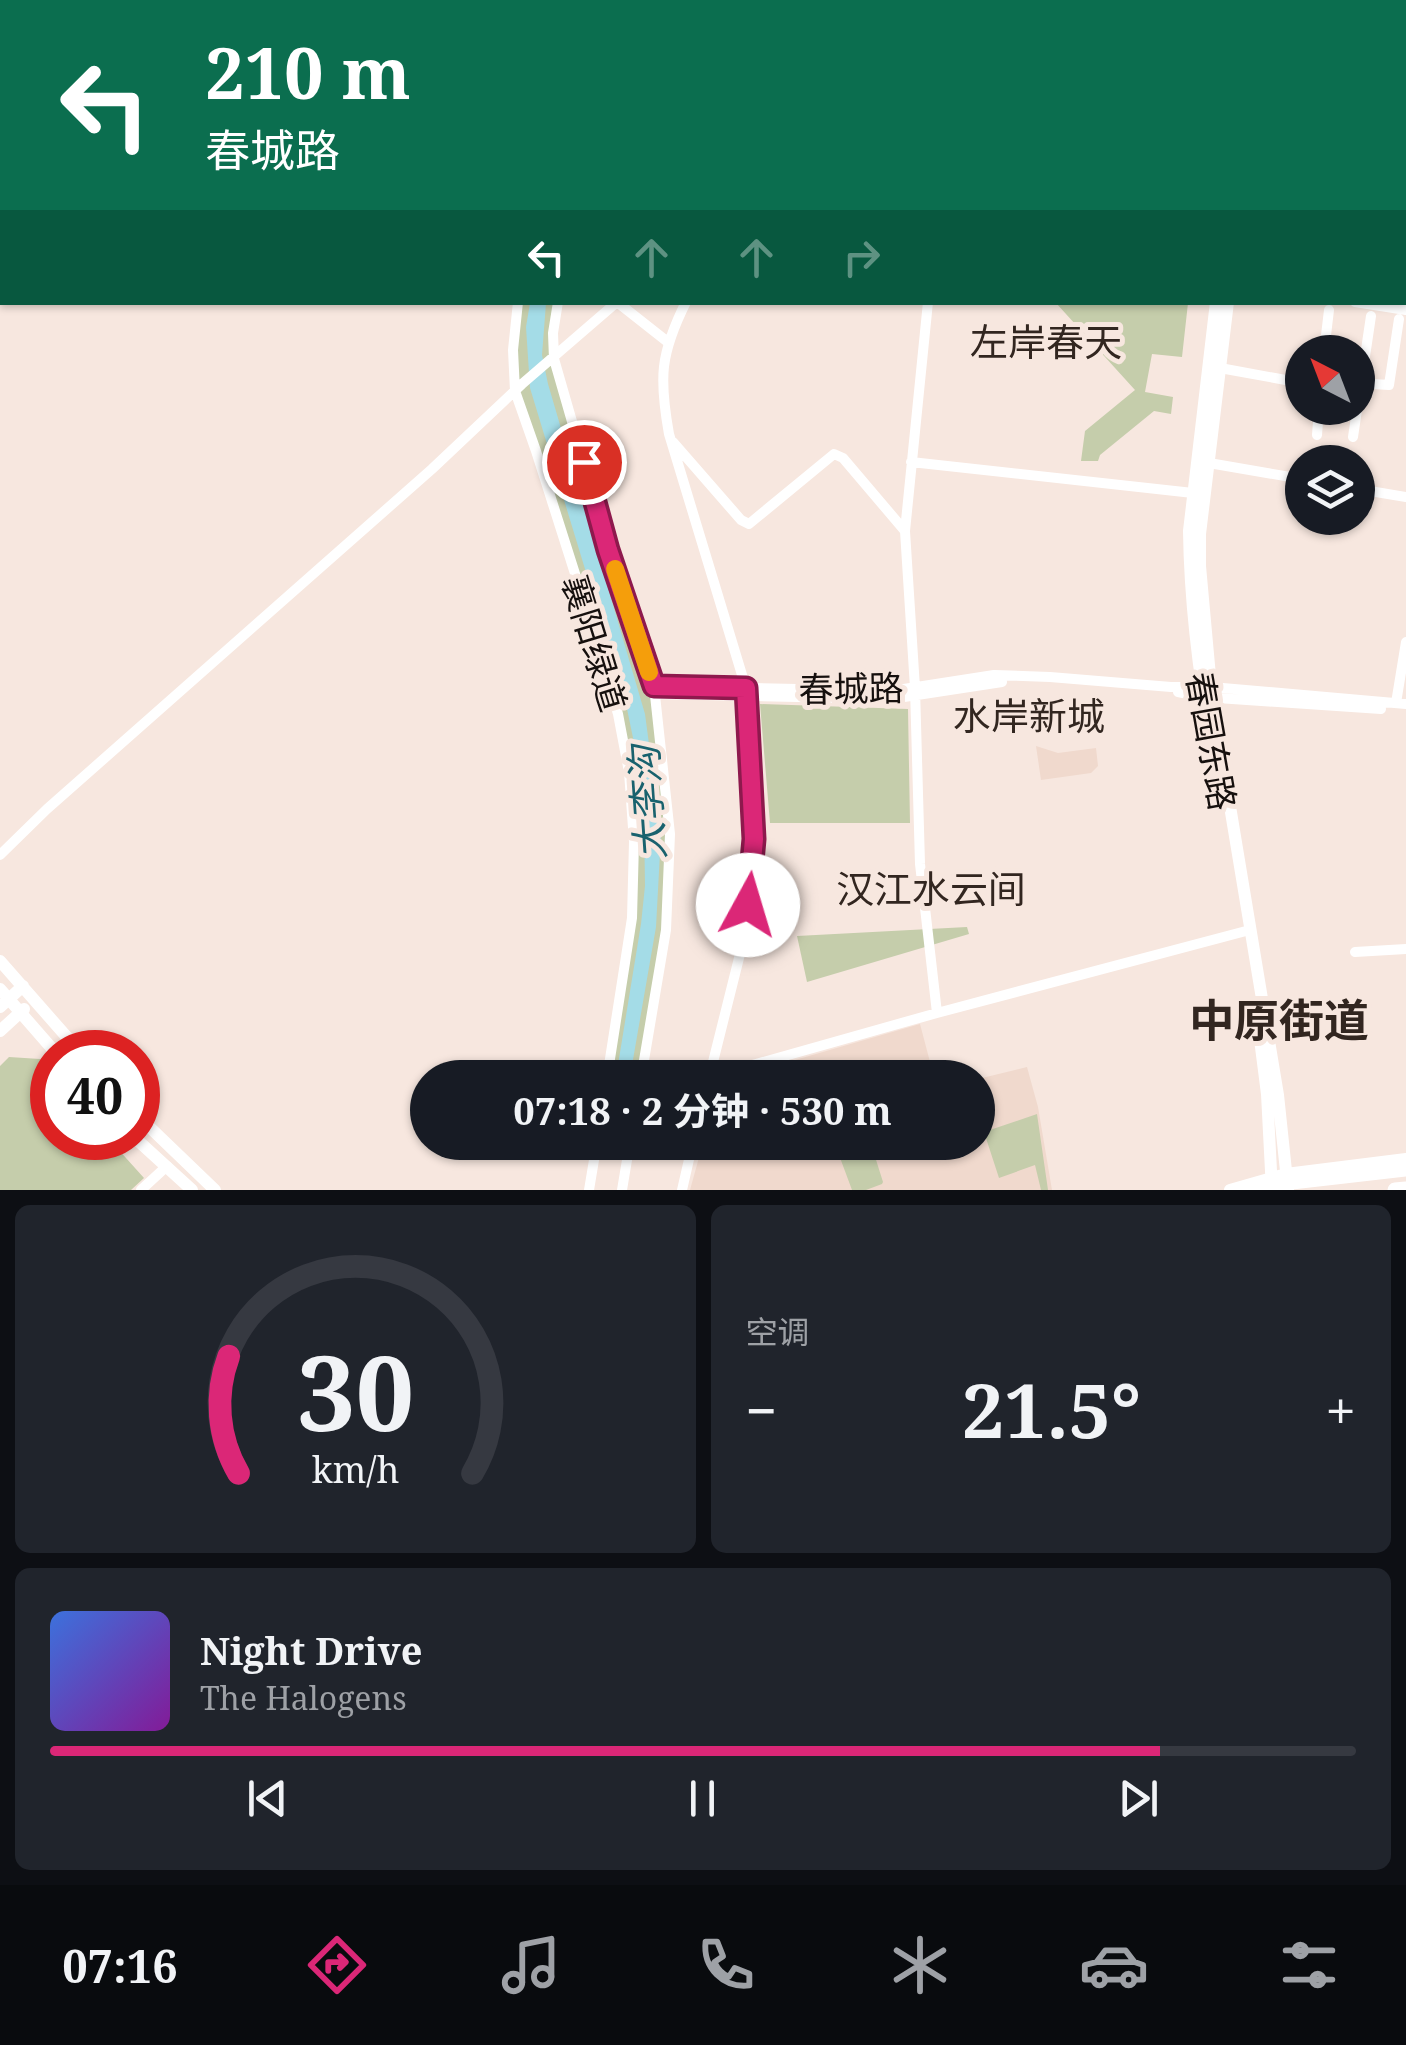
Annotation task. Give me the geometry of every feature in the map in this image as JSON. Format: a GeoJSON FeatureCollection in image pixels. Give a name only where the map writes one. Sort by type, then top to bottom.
{"type":"FeatureCollection","features":[{"type":"Feature","properties":{"kind":"highway"},"geometry":{"type":"LineString","coordinates":[[1262,1186],[1406,1169]]}},
{"type":"Feature","properties":{"kind":"highway"},"geometry":{"type":"LineString","coordinates":[[1304,1190],[1406,1179]]}},
{"type":"Feature","properties":{"kind":"highway"},"geometry":{"type":"LineString","coordinates":[[1395,1190],[1406,1188]]}},
{"type":"Feature","properties":{"kind":"main road","name":"春园东路"},"geometry":{"type":"LineString","coordinates":[[1216,305],[1189,532],[1190,565],[1246,931],[1266,1094],[1288,1190]]}},
{"type":"Feature","properties":{"kind":"main road","name":"春园东路"},"geometry":{"type":"LineString","coordinates":[[1228,305],[1200,534],[1200,566],[1207,692],[1278,1094],[1277,1153],[1262,1186]]}},
{"type":"Feature","properties":{"kind":"main road"},"geometry":{"type":"LineString","coordinates":[[0,961],[61,1030]]}},
{"type":"Feature","properties":{"kind":"main road"},"geometry":{"type":"LineString","coordinates":[[22,986],[3,998],[36,1030]]}},
{"type":"Feature","properties":{"kind":"main road"},"geometry":{"type":"LineString","coordinates":[[0,1031],[34,999]]}},
{"type":"Feature","properties":{"kind":"main road"},"geometry":{"type":"LineString","coordinates":[[160,1137],[215,1190]]}},
{"type":"Feature","properties":{"kind":"main road"},"geometry":{"type":"LineString","coordinates":[[1262,1186],[1264,1172],[1277,1153],[1299,1168],[1315,1171]]}},
{"type":"Feature","properties":{"kind":"main road"},"geometry":{"type":"LineString","coordinates":[[1230,1190],[1262,1186],[1286,1174],[1406,1159]]}},
{"type":"Feature","properties":{"kind":"main road"},"geometry":{"type":"LineString","coordinates":[[159,1160],[192,1190]]}},
{"type":"Feature","properties":{"kind":"street","name":"襄阳绿道"},"geometry":{"type":"LineString","coordinates":[[518,305],[513,350],[515,391],[618,714],[629,772],[634,842],[632,918],[610,1060]]}},
{"type":"Feature","properties":{"kind":"street","name":"襄阳绿道"},"geometry":{"type":"LineString","coordinates":[[558,305],[554,358],[608,550],[654,690],[670,834],[666,930],[644,1060]]}},
{"type":"Feature","properties":{"kind":"street"},"geometry":{"type":"LineString","coordinates":[[0,855],[60,797],[614,305]]}},
{"type":"Feature","properties":{"kind":"street"},"geometry":{"type":"LineString","coordinates":[[621,305],[669,343]]}},
{"type":"Feature","properties":{"kind":"street"},"geometry":{"type":"LineString","coordinates":[[685,305],[664,357],[662,390],[670,438],[746,692],[754,839],[744,938],[714,1060]]}},
{"type":"Feature","properties":{"kind":"street"},"geometry":{"type":"LineString","coordinates":[[928,305],[905,531],[920,864],[937,1013]]}},
{"type":"Feature","properties":{"kind":"street"},"geometry":{"type":"LineString","coordinates":[[1367,305],[1402,314],[1389,386],[1375,385]]}},
{"type":"Feature","properties":{"kind":"street"},"geometry":{"type":"LineString","coordinates":[[1326,335],[1330,310]]}},
{"type":"Feature","properties":{"kind":"street"},"geometry":{"type":"LineString","coordinates":[[1367,335],[1370,316]]}},
{"type":"Feature","properties":{"kind":"street"},"geometry":{"type":"LineString","coordinates":[[1220,368],[1285,380]]}},
{"type":"Feature","properties":{"kind":"street"},"geometry":{"type":"LineString","coordinates":[[1317,435],[1318,425]]}},
{"type":"Feature","properties":{"kind":"street"},"geometry":{"type":"LineString","coordinates":[[1353,437],[1355,425]]}},
{"type":"Feature","properties":{"kind":"street"},"geometry":{"type":"LineString","coordinates":[[670,438],[748,524],[834,454],[843,458],[905,531]]}},
{"type":"Feature","properties":{"kind":"street"},"geometry":{"type":"LineString","coordinates":[[911,462],[1193,493]]}},
{"type":"Feature","properties":{"kind":"street"},"geometry":{"type":"LineString","coordinates":[[1209,463],[1285,476]]}},
{"type":"Feature","properties":{"kind":"street"},"geometry":{"type":"LineString","coordinates":[[1375,492],[1406,498]]}},
{"type":"Feature","properties":{"kind":"street"},"geometry":{"type":"LineString","coordinates":[[1403,706],[1406,642]]}},
{"type":"Feature","properties":{"kind":"street","name":"春城路"},"geometry":{"type":"LineString","coordinates":[[654,690],[915,692],[994,675],[1403,706]]}},
{"type":"Feature","properties":{"kind":"street"},"geometry":{"type":"LineString","coordinates":[[770,1060],[1246,931]]}},
{"type":"Feature","properties":{"kind":"street"},"geometry":{"type":"LineString","coordinates":[[1356,952],[1406,950]]}},
{"type":"Feature","properties":{"kind":"street"},"geometry":{"type":"LineString","coordinates":[[590,1190],[594,1160]]}},
{"type":"Feature","properties":{"kind":"street"},"geometry":{"type":"LineString","coordinates":[[622,1190],[627,1160]]}},
{"type":"Feature","properties":{"kind":"street"},"geometry":{"type":"LineString","coordinates":[[682,1190],[689,1160]]}},
{"type":"Feature","properties":{"kind":"street"},"geometry":{"type":"LineString","coordinates":[[140,1190],[166,1166]]}},
{"type":"Feature","properties":{"kind":"shaded area"},"geometry":{"type":"Polygon","coordinates":[[[1036,746],[1058,753],[1096,748],[1098,766],[1091,773],[1041,780],[1036,746]]]}},
{"type":"Feature","properties":{"kind":"shaded area"},"geometry":{"type":"Polygon","coordinates":[[[920,1024],[930,1060],[795,1060],[920,1024]]]}},
{"type":"Feature","properties":{"kind":"shaded area"},"geometry":{"type":"Polygon","coordinates":[[[1027,1067],[1052,1190],[690,1190],[698,1160],[995,1160],[995,1075],[1027,1067]]]}},
{"type":"Feature","properties":{"kind":"green space"},"geometry":{"type":"Polygon","coordinates":[[[518,305],[558,305],[554,359],[654,686],[670,834],[666,930],[643,1060],[610,1060],[632,918],[634,842],[618,715],[515,391],[518,305]]]}},
{"type":"Feature","properties":{"kind":"green space"},"geometry":{"type":"Polygon","coordinates":[[[1058,305],[1188,305],[1182,357],[1152,354],[1145,392],[1173,397],[1171,414],[1154,411],[1100,455],[1098,461],[1081,461],[1085,431],[1135,390],[1058,305]]]}},
{"type":"Feature","properties":{"kind":"green space"},"geometry":{"type":"Polygon","coordinates":[[[760,704],[908,709],[910,823],[770,823],[760,704]]]}},
{"type":"Feature","properties":{"kind":"green space"},"geometry":{"type":"Polygon","coordinates":[[[967,927],[969,934],[807,982],[797,936],[967,927]]]}},
{"type":"Feature","properties":{"kind":"green space"},"geometry":{"type":"Polygon","coordinates":[[[9,1057],[30,1058],[30,1160],[128,1160],[144,1178],[131,1190],[0,1190],[0,1066],[9,1057]]]}},
{"type":"Feature","properties":{"kind":"green space"},"geometry":{"type":"Polygon","coordinates":[[[1037,1114],[1048,1190],[1041,1190],[1035,1165],[999,1178],[993,1160],[995,1128],[1037,1114]]]}},
{"type":"Feature","properties":{"kind":"green space"},"geometry":{"type":"Polygon","coordinates":[[[841,1160],[876,1160],[882,1184],[852,1190],[841,1160]]]}},
{"type":"Feature","properties":{"kind":"water","name":"大李沟"},"geometry":{"type":"Polygon","coordinates":[[[530,305],[546,305],[542,355],[548,384],[645,714],[661,834],[656,927],[633,1060],[619,1060],[645,886],[638,762],[626,704],[530,388],[526,327],[530,305]]]}},
{"type":"Feature","properties":{"kind":"slow traffic"},"geometry":{"type":"LineString","coordinates":[[615,569],[649,672]]}},
{"type":"Feature","properties":{"kind":"district","name":"左岸春天"},"geometry":{"type":"Point","coordinates":[1046,341]}},
{"type":"Feature","properties":{"kind":"district","name":"水岸新城"},"geometry":{"type":"Point","coordinates":[1029,715]}},
{"type":"Feature","properties":{"kind":"district","name":"汉江水云间"},"geometry":{"type":"Point","coordinates":[931,888]}},
{"type":"Feature","properties":{"kind":"district","name":"中原街道"},"geometry":{"type":"Point","coordinates":[1279,1019]}},
{"type":"Feature","properties":{"kind":"route"},"geometry":{"type":"LineString","coordinates":[[584,462],[608,550],[654,686],[746,688],[754,839],[748,905]]}}]}
